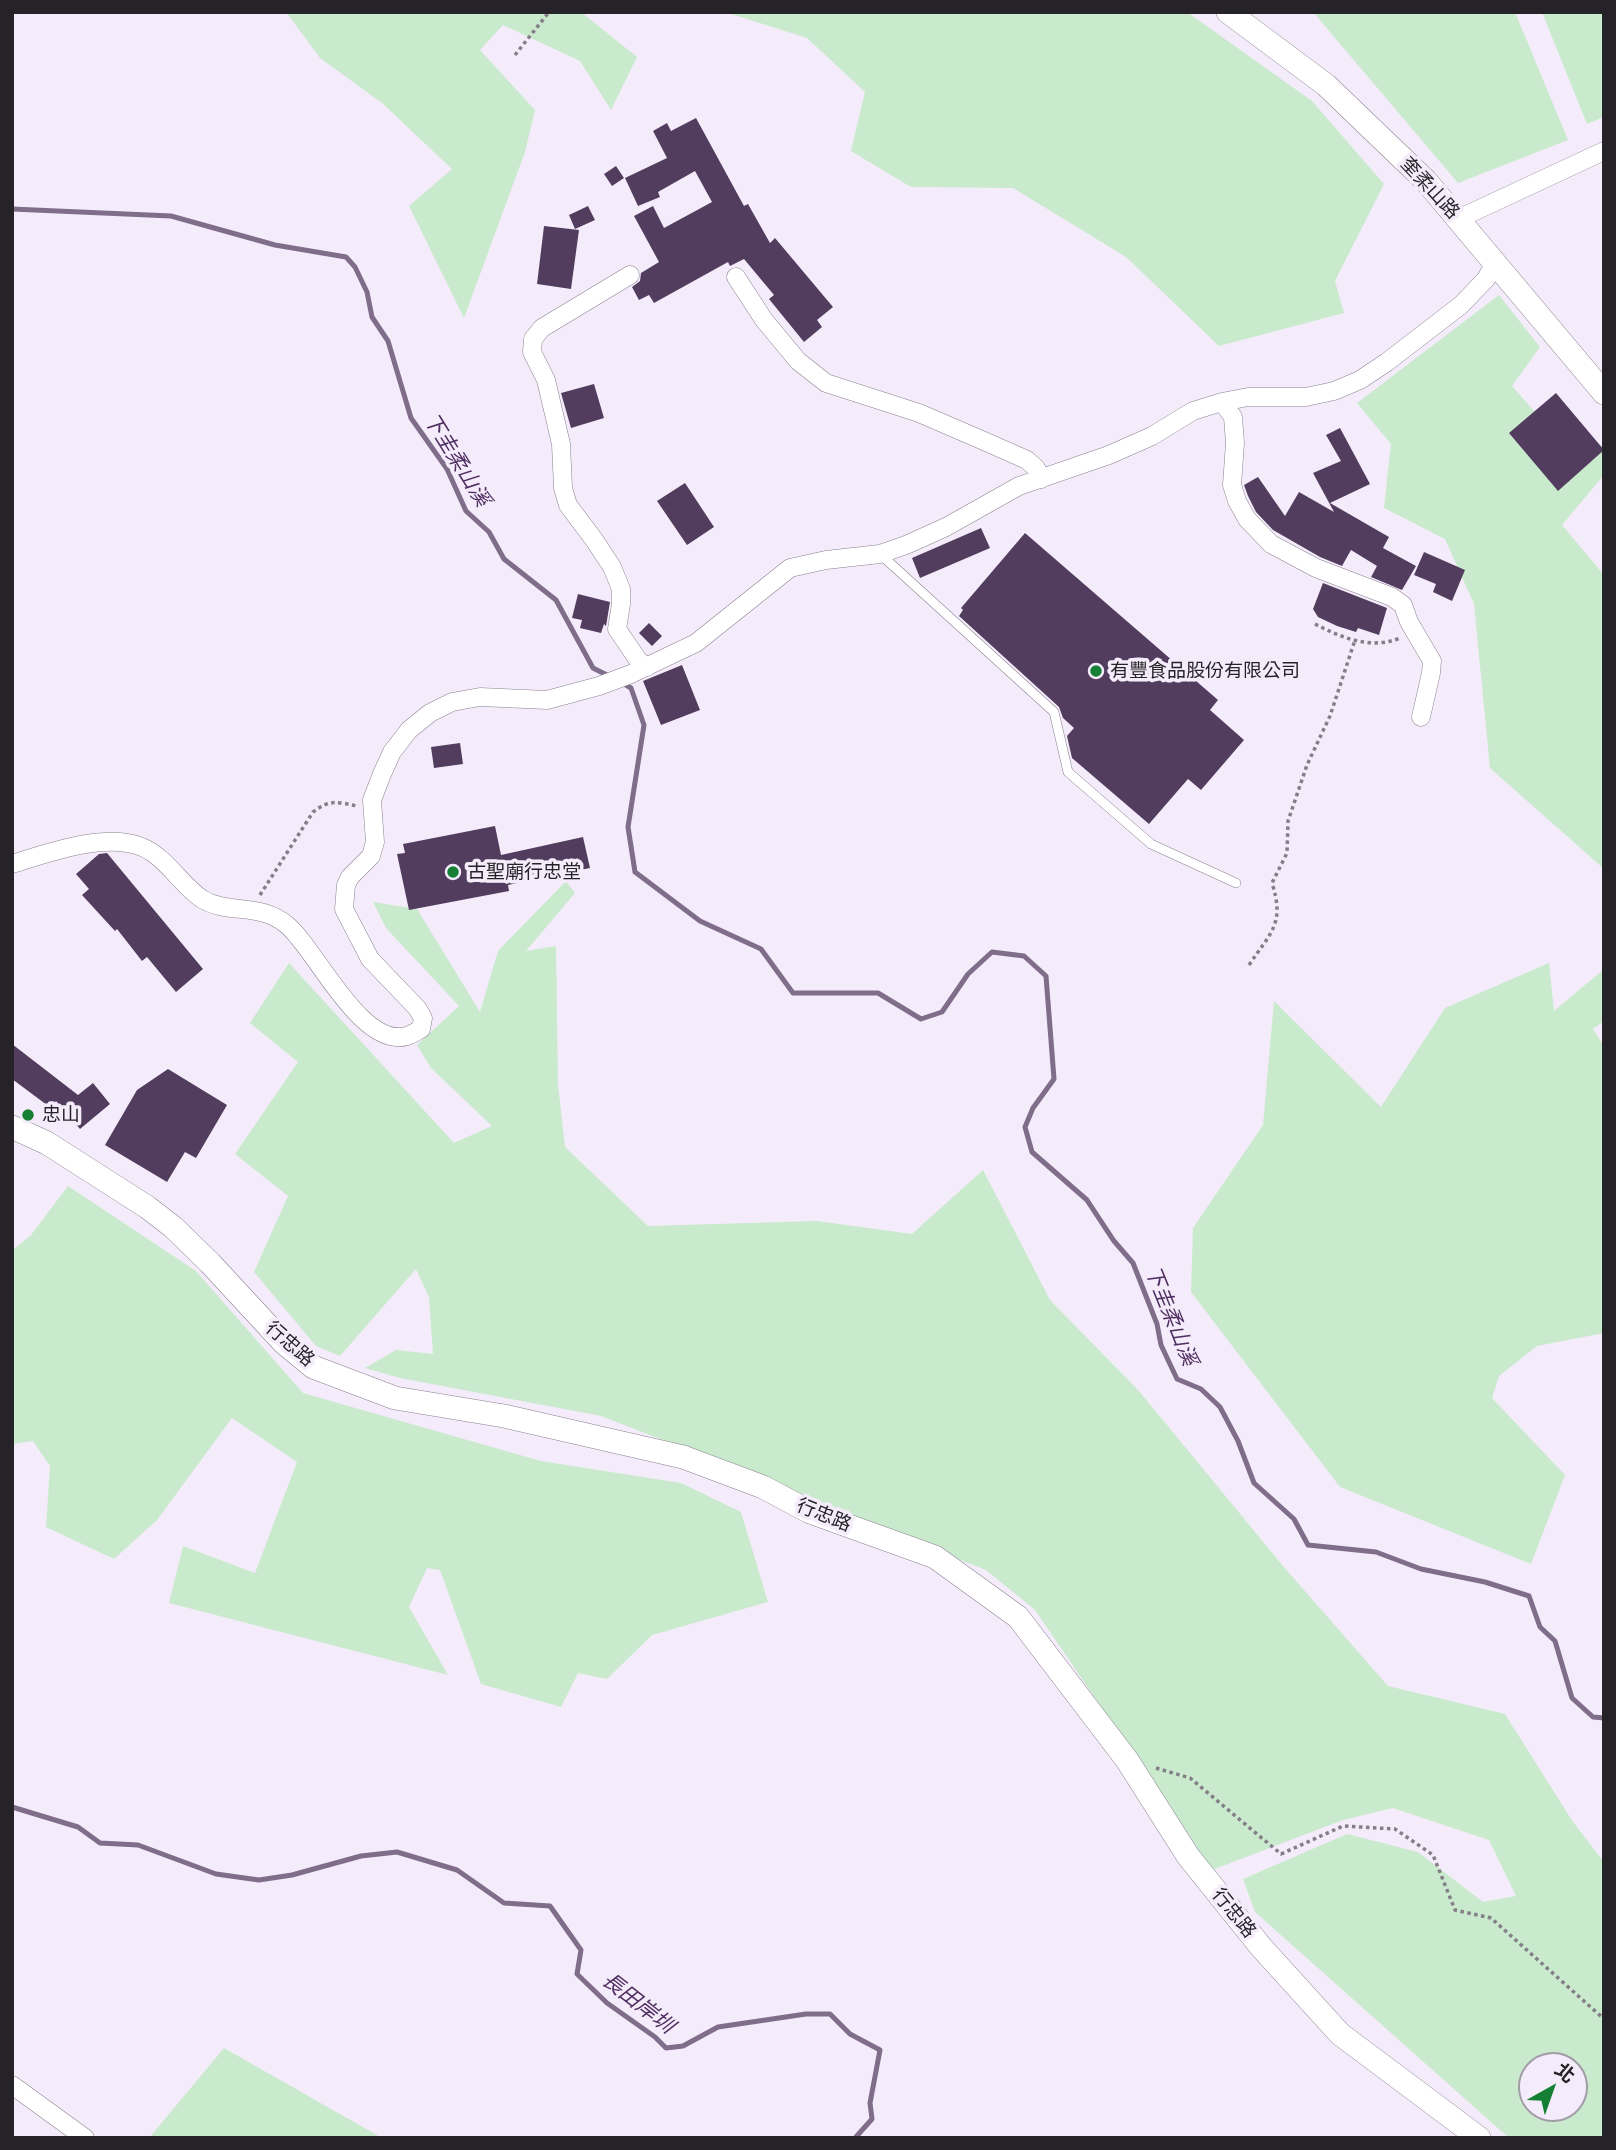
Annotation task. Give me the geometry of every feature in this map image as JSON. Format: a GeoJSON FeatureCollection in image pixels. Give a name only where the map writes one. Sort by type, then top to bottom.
{"type":"FeatureCollection","features":[{"type":"Feature","properties":{"kind":"street","name":"奎柔山路"},"geometry":{"type":"LineString","coordinates":[[1228,12],[1326,85],[1426,181],[1604,393]]}},
{"type":"Feature","properties":{"kind":"street"},"geometry":{"type":"LineString","coordinates":[[1458,219],[1604,151]]}},
{"type":"Feature","properties":{"kind":"street"},"geometry":{"type":"LineString","coordinates":[[12,864],[64,848],[89,844],[123,843],[143,848],[203,899],[218,905],[272,914],[289,926],[342,997],[371,1027],[389,1036],[406,1037],[421,1029],[423,1018],[370,959],[344,909],[346,885],[370,856],[375,842],[372,800],[392,752],[410,730],[430,713],[452,702],[480,697],[547,700],[599,686],[639,671],[696,643],[790,568],[826,560],[880,554],[946,527],[1019,486],[1109,455],[1152,436],[1193,411],[1248,397],[1306,397],[1334,391],[1360,380],[1387,362],[1461,305],[1486,279],[1494,264]]}},
{"type":"Feature","properties":{"kind":"street"},"geometry":{"type":"LineString","coordinates":[[630,275],[542,328],[533,339],[532,352],[546,380],[561,444],[563,488],[568,505],[612,567],[621,589],[617,629],[638,660],[639,671]]}},
{"type":"Feature","properties":{"kind":"street"},"geometry":{"type":"LineString","coordinates":[[736,277],[764,320],[798,361],[826,383],[919,413],[1027,460],[1036,468],[1041,479]]}},
{"type":"Feature","properties":{"kind":"street"},"geometry":{"type":"LineString","coordinates":[[1222,402],[1233,417],[1235,443],[1232,485],[1247,519],[1271,544],[1316,568],[1392,597],[1403,605],[1432,661],[1421,717]]}},
{"type":"Feature","properties":{"kind":"street","name":"行忠路"},"geometry":{"type":"LineString","coordinates":[[12,1127],[47,1143],[147,1207],[173,1227],[284,1343],[313,1367],[395,1398],[504,1416],[683,1457],[763,1487],[810,1512],[936,1557],[1017,1617],[1127,1759],[1188,1856],[1261,1947],[1340,2034],[1479,2138]]}},
{"type":"Feature","properties":{"kind":"street"},"geometry":{"type":"LineString","coordinates":[[12,2085],[85,2138]]}},
{"type":"Feature","properties":{"kind":"lane"},"geometry":{"type":"LineString","coordinates":[[880,554],[1054,712],[1068,772],[1151,844],[1236,883]]}},
{"type":"Feature","properties":{"kind":"path"},"geometry":{"type":"LineString","coordinates":[[515,54],[549,12]]}},
{"type":"Feature","properties":{"kind":"path"},"geometry":{"type":"LineString","coordinates":[[1315,624],[1334,634],[1376,644],[1393,641],[1415,631]]}},
{"type":"Feature","properties":{"kind":"path"},"geometry":{"type":"LineString","coordinates":[[1249,965],[1278,921],[1277,899],[1272,883],[1287,853],[1288,821],[1355,640]]}},
{"type":"Feature","properties":{"kind":"path"},"geometry":{"type":"LineString","coordinates":[[251,910],[313,812],[326,803],[373,807]]}},
{"type":"Feature","properties":{"kind":"path"},"geometry":{"type":"LineString","coordinates":[[1127,1759],[1190,1778],[1281,1854],[1343,1826],[1395,1829],[1433,1855],[1455,1910],[1490,1918],[1604,2020]]}},
{"type":"Feature","properties":{"kind":"green space"},"geometry":{"type":"Polygon","coordinates":[[[286,12],[581,12],[637,57],[611,110],[580,61],[503,25],[480,50],[535,110],[525,152],[464,318],[409,206],[452,169],[382,103],[320,58],[286,12]]]}},
{"type":"Feature","properties":{"kind":"green space"},"geometry":{"type":"Polygon","coordinates":[[[725,12],[1187,12],[1312,101],[1384,184],[1335,281],[1344,313],[1219,346],[1126,257],[1013,188],[911,187],[851,151],[865,92],[807,38],[725,12]]]}},
{"type":"Feature","properties":{"kind":"green space"},"geometry":{"type":"Polygon","coordinates":[[[1313,12],[1515,12],[1568,140],[1458,183],[1313,12]]]}},
{"type":"Feature","properties":{"kind":"green space"},"geometry":{"type":"Polygon","coordinates":[[[1542,12],[1604,12],[1604,117],[1587,124],[1542,12]]]}},
{"type":"Feature","properties":{"kind":"green space"},"geometry":{"type":"Polygon","coordinates":[[[1499,295],[1540,347],[1512,386],[1579,462],[1604,443],[1604,475],[1562,525],[1604,575],[1604,869],[1490,768],[1474,604],[1445,539],[1384,508],[1391,444],[1357,403],[1499,295]]]}},
{"type":"Feature","properties":{"kind":"green space"},"geometry":{"type":"Polygon","coordinates":[[[566,881],[575,893],[526,951],[556,946],[558,1084],[565,1147],[648,1226],[817,1221],[912,1234],[983,1170],[1050,1300],[1139,1391],[1283,1566],[1388,1686],[1505,1714],[1573,1822],[1604,1862],[1604,2138],[1509,2138],[1255,1912],[1243,1879],[1347,1834],[1418,1852],[1483,1902],[1516,1896],[1489,1840],[1393,1808],[1343,1820],[1212,1870],[1035,1610],[986,1570],[942,1553],[827,1523],[724,1464],[601,1416],[400,1378],[365,1368],[396,1350],[433,1354],[429,1297],[416,1269],[340,1356],[316,1346],[254,1272],[288,1196],[235,1154],[298,1062],[250,1023],[289,963],[454,1143],[492,1126],[431,1068],[417,1045],[459,1006],[386,928],[373,902],[417,909],[480,1012],[498,951],[566,881]]]}},
{"type":"Feature","properties":{"kind":"green space"},"geometry":{"type":"Polygon","coordinates":[[[1549,963],[1554,1011],[1604,969],[1604,1021],[1593,1029],[1604,1046],[1604,1333],[1537,1346],[1499,1376],[1492,1398],[1565,1475],[1531,1564],[1340,1487],[1191,1292],[1193,1228],[1263,1125],[1274,1001],[1381,1107],[1445,1008],[1549,963]]]}},
{"type":"Feature","properties":{"kind":"green space"},"geometry":{"type":"Polygon","coordinates":[[[68,1186],[196,1271],[303,1393],[541,1461],[681,1483],[741,1512],[768,1602],[652,1635],[607,1679],[578,1673],[561,1707],[481,1684],[440,1570],[427,1568],[409,1607],[448,1675],[169,1603],[183,1546],[255,1573],[297,1462],[232,1418],[157,1520],[114,1559],[46,1527],[50,1466],[33,1441],[12,1444],[12,1251],[31,1235],[68,1186]]]}},
{"type":"Feature","properties":{"kind":"green space"},"geometry":{"type":"Polygon","coordinates":[[[224,2048],[382,2138],[149,2138],[224,2048]]]}},
{"type":"Feature","properties":{"kind":"building"},"geometry":{"type":"Polygon","coordinates":[[[696,118],[744,206],[748,204],[770,243],[775,238],[833,307],[817,320],[822,327],[804,342],[769,299],[774,295],[744,259],[730,266],[728,262],[654,303],[649,295],[639,300],[632,287],[640,281],[641,273],[659,262],[634,216],[653,206],[664,228],[712,202],[695,171],[658,192],[660,197],[638,206],[625,178],[667,158],[653,131],[667,123],[671,131],[696,118]]]}},
{"type":"Feature","properties":{"kind":"building"},"geometry":{"type":"Polygon","coordinates":[[[616,166],[624,178],[612,186],[604,174],[616,166]]]}},
{"type":"Feature","properties":{"kind":"building"},"geometry":{"type":"Polygon","coordinates":[[[588,206],[595,220],[575,229],[569,215],[588,206]]]}},
{"type":"Feature","properties":{"kind":"building"},"geometry":{"type":"Polygon","coordinates":[[[544,226],[579,230],[571,289],[537,284],[544,226]]]}},
{"type":"Feature","properties":{"kind":"building"},"geometry":{"type":"Polygon","coordinates":[[[594,384],[604,418],[571,428],[561,393],[594,384]]]}},
{"type":"Feature","properties":{"kind":"building"},"geometry":{"type":"Polygon","coordinates":[[[1556,393],[1604,450],[1558,491],[1509,433],[1556,393]]]}},
{"type":"Feature","properties":{"kind":"building"},"geometry":{"type":"Polygon","coordinates":[[[1340,428],[1370,484],[1330,503],[1389,537],[1383,548],[1416,566],[1402,590],[1371,577],[1377,566],[1351,550],[1342,566],[1320,557],[1273,530],[1256,512],[1248,496],[1244,485],[1258,477],[1285,516],[1299,492],[1334,512],[1313,473],[1341,461],[1326,435],[1340,428]]]}},
{"type":"Feature","properties":{"kind":"building"},"geometry":{"type":"Polygon","coordinates":[[[685,483],[714,527],[687,545],[657,501],[685,483]]]}},
{"type":"Feature","properties":{"kind":"building"},"geometry":{"type":"Polygon","coordinates":[[[981,528],[990,548],[920,578],[912,558],[981,528]]]}},
{"type":"Feature","properties":{"kind":"building","name":"有豐食品股份有限公司"},"geometry":{"type":"Polygon","coordinates":[[[1025,533],[1218,700],[1210,710],[1244,740],[1201,790],[1188,779],[1149,824],[1072,758],[1067,736],[1074,728],[1063,718],[1059,707],[959,616],[963,610],[961,608],[1025,533]]]}},
{"type":"Feature","properties":{"kind":"building"},"geometry":{"type":"Polygon","coordinates":[[[1424,552],[1465,570],[1452,601],[1433,592],[1436,584],[1414,575],[1424,552]]]}},
{"type":"Feature","properties":{"kind":"building"},"geometry":{"type":"Polygon","coordinates":[[[1323,583],[1387,608],[1379,635],[1358,628],[1356,632],[1318,617],[1313,609],[1323,583]]]}},
{"type":"Feature","properties":{"kind":"building"},"geometry":{"type":"Polygon","coordinates":[[[578,594],[610,602],[606,626],[604,624],[601,633],[580,628],[582,620],[572,618],[578,594]]]}},
{"type":"Feature","properties":{"kind":"building"},"geometry":{"type":"Polygon","coordinates":[[[649,623],[662,636],[652,646],[639,633],[649,623]]]}},
{"type":"Feature","properties":{"kind":"building"},"geometry":{"type":"Polygon","coordinates":[[[682,665],[700,710],[661,725],[643,681],[682,665]]]}},
{"type":"Feature","properties":{"kind":"building"},"geometry":{"type":"Polygon","coordinates":[[[460,743],[463,764],[434,768],[431,747],[460,743]]]}},
{"type":"Feature","properties":{"kind":"building","name":"古聖廟行忠堂"},"geometry":{"type":"Polygon","coordinates":[[[495,826],[501,855],[583,837],[590,868],[508,885],[509,891],[409,910],[397,854],[405,853],[403,844],[495,826]]]}},
{"type":"Feature","properties":{"kind":"building"},"geometry":{"type":"Polygon","coordinates":[[[107,853],[203,969],[176,992],[147,957],[142,961],[117,929],[115,931],[82,895],[89,889],[76,874],[99,854],[107,853]]]}},
{"type":"Feature","properties":{"kind":"building"},"geometry":{"type":"Polygon","coordinates":[[[12,1044],[78,1095],[93,1083],[110,1104],[80,1129],[56,1101],[51,1108],[12,1079],[12,1044]]]}},
{"type":"Feature","properties":{"kind":"building"},"geometry":{"type":"Polygon","coordinates":[[[168,1069],[227,1105],[196,1158],[185,1152],[167,1182],[105,1145],[137,1090],[168,1069]]]}},
{"type":"Feature","properties":{"kind":"waterway","name":"下圭柔山溪"},"geometry":{"type":"LineString","coordinates":[[12,209],[171,216],[275,245],[346,257],[355,267],[367,292],[372,317],[388,341],[411,418],[447,469],[466,511],[489,532],[504,559],[556,600],[593,668],[609,676]]}},
{"type":"Feature","properties":{"kind":"waterway","name":"下圭柔山溪"},"geometry":{"type":"LineString","coordinates":[[621,682],[631,688],[644,725],[628,827],[635,872],[700,921],[761,949],[793,993],[878,993],[921,1019],[942,1012],[968,974],[992,952],[1024,956],[1046,976],[1054,1079],[1033,1108],[1025,1127],[1032,1152],[1087,1200],[1114,1241],[1133,1263],[1157,1324],[1161,1345],[1177,1379],[1201,1389],[1220,1407],[1238,1441],[1254,1483],[1294,1519],[1308,1545],[1376,1552],[1421,1569],[1485,1582],[1529,1596],[1540,1627],[1555,1641],[1572,1698],[1593,1717],[1604,1718]]}},
{"type":"Feature","properties":{"kind":"waterway","name":"長田岸圳"},"geometry":{"type":"LineString","coordinates":[[12,1807],[78,1827],[100,1843],[138,1845],[216,1874],[259,1880],[292,1875],[361,1856],[397,1852],[457,1870],[504,1903],[550,1906],[581,1950],[577,1974],[607,2003],[666,2048],[683,2046],[718,2027],[806,2014],[830,2014],[850,2034],[880,2050],[870,2103],[872,2119],[855,2138]]}},
{"type":"Feature","properties":{"kind":"place","name":"有豐食品股份有限公司"},"geometry":{"type":"Point","coordinates":[1096,671]}},
{"type":"Feature","properties":{"kind":"place","name":"古聖廟行忠堂"},"geometry":{"type":"Point","coordinates":[453,872]}},
{"type":"Feature","properties":{"kind":"place","name":"忠山"},"geometry":{"type":"Point","coordinates":[28,1115]}}]}
